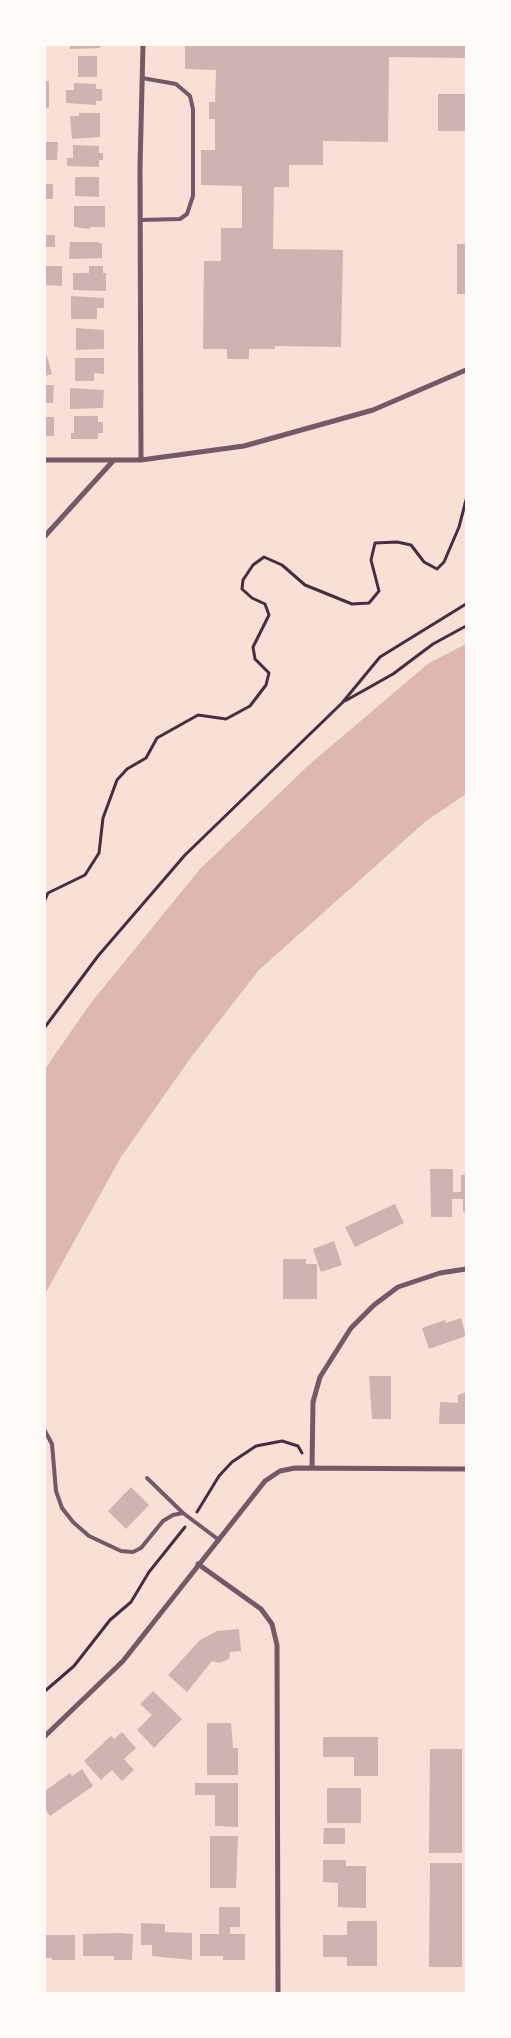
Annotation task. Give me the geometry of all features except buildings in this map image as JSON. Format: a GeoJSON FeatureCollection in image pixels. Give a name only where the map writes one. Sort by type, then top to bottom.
{"type":"FeatureCollection","features":[{"type":"Feature","properties":{"kind":"street"},"geometry":{"type":"LineString","coordinates":[[141,460],[140,220],[143,45]]}},
{"type":"Feature","properties":{"kind":"street"},"geometry":{"type":"LineString","coordinates":[[45,460],[141,460],[244,446],[373,410],[466,370]]}},
{"type":"Feature","properties":{"kind":"street"},"geometry":{"type":"LineString","coordinates":[[45,536],[113,461]]}},
{"type":"Feature","properties":{"kind":"street"},"geometry":{"type":"LineString","coordinates":[[312,1468],[313,1402],[320,1377],[350,1328],[374,1305],[398,1287],[440,1273],[466,1269]]}},
{"type":"Feature","properties":{"kind":"street"},"geometry":{"type":"LineString","coordinates":[[45,1736],[122,1661],[265,1481],[280,1471],[312,1468],[466,1469]]}},
{"type":"Feature","properties":{"kind":"street"},"geometry":{"type":"LineString","coordinates":[[198,1564],[261,1609],[272,1624],[277,1645],[278,1993]]}},
{"type":"Feature","properties":{"kind":"lane"},"geometry":{"type":"LineString","coordinates":[[140,220],[180,218],[187,214],[193,196],[193,109],[190,96],[176,84],[142,78]]}},
{"type":"Feature","properties":{"kind":"lane"},"geometry":{"type":"LineString","coordinates":[[45,1431],[52,1444],[56,1491],[62,1508],[73,1522],[89,1536],[121,1552],[133,1552],[141,1548],[163,1521],[173,1515],[183,1513]]}},
{"type":"Feature","properties":{"kind":"lane"},"geometry":{"type":"LineString","coordinates":[[147,1478],[183,1513],[219,1540]]}},
{"type":"Feature","properties":{"kind":"path"},"geometry":{"type":"LineString","coordinates":[[45,900],[48,893],[85,876],[99,853],[103,818],[117,780],[127,769],[146,758],[157,738],[198,716],[226,719],[250,706],[266,685],[268,673],[255,659],[253,647],[268,615],[265,604],[252,598],[242,588],[243,580],[253,565],[264,557],[282,565],[304,586],[352,604],[369,603],[379,591],[371,560],[375,544],[397,542],[411,545],[424,562],[437,569],[444,562],[459,527],[466,500]]}},
{"type":"Feature","properties":{"kind":"path"},"geometry":{"type":"LineString","coordinates":[[45,1027],[98,956],[185,855],[342,702],[380,657],[466,604]]}},
{"type":"Feature","properties":{"kind":"path"},"geometry":{"type":"LineString","coordinates":[[342,702],[394,674],[432,644],[466,626]]}},
{"type":"Feature","properties":{"kind":"path"},"geometry":{"type":"LineString","coordinates":[[45,1691],[74,1666],[110,1620],[131,1602],[149,1572],[205,1502],[219,1476],[232,1462],[256,1446],[282,1441],[298,1446],[312,1468]]}},
{"type":"Feature","properties":{"kind":"shaded area"},"geometry":{"type":"Polygon","coordinates":[[[466,644],[466,794],[426,821],[259,970],[189,1060],[121,1157],[45,1294],[45,1069],[90,1004],[200,869],[311,763],[429,663],[466,644]]]}}]}
